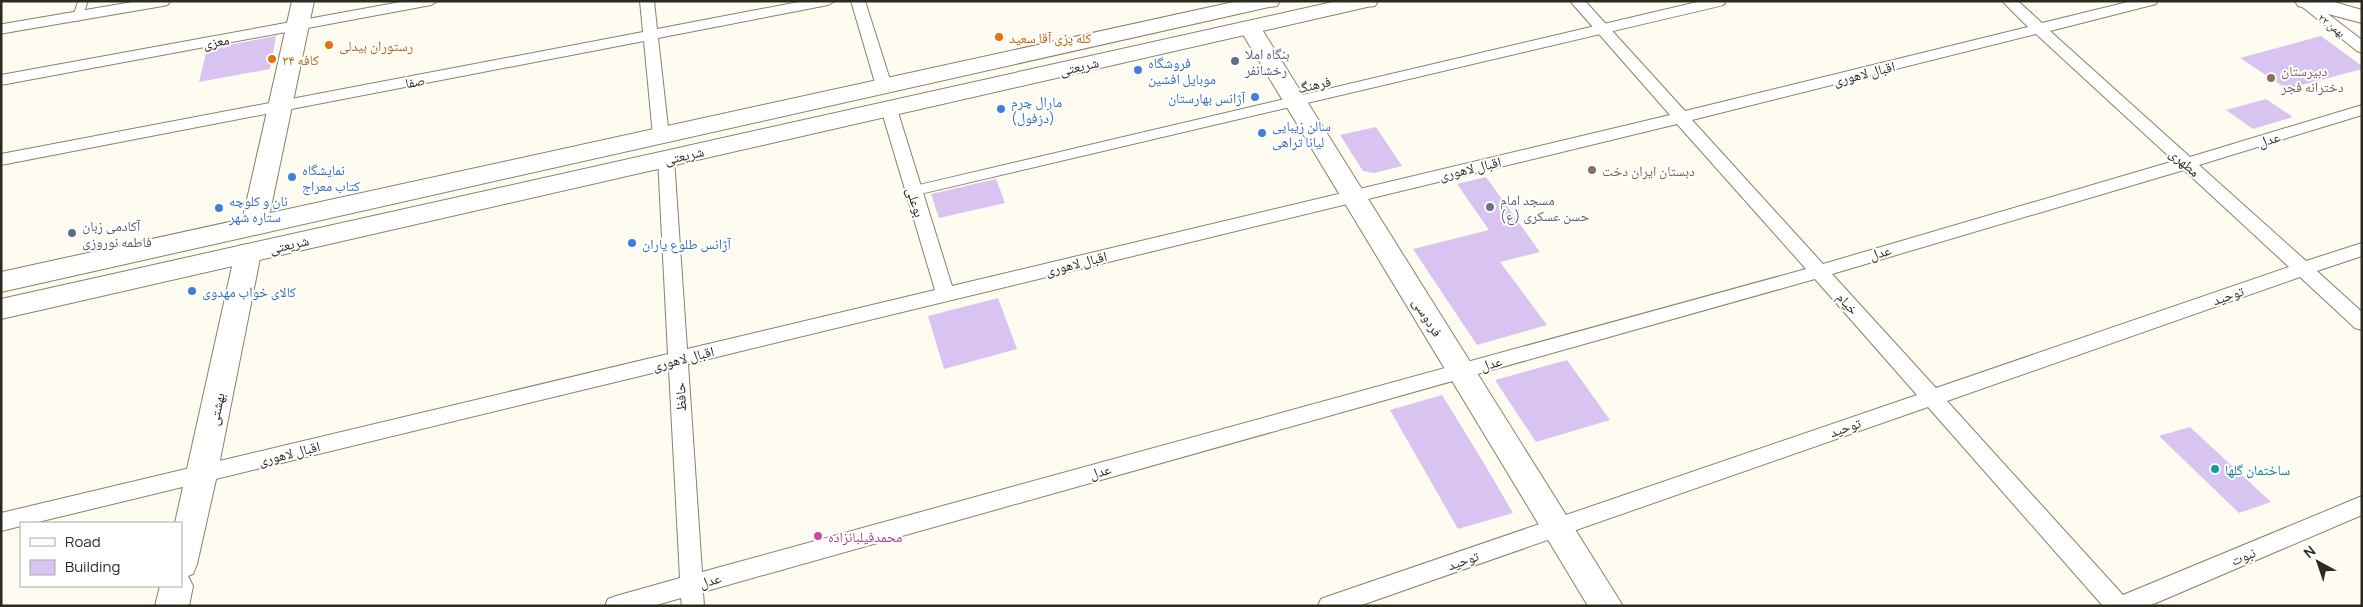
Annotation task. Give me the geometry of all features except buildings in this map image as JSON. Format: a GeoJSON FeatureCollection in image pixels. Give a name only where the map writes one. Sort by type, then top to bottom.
{"type":"FeatureCollection","features":[{"type":"Feature","properties":{"kind":"main road","name":"بهشتی"},"geometry":{"type":"LineString","coordinates":[[182,560],[303,1]]}},
{"type":"Feature","properties":{"kind":"main road","name":"شریعتی"},"geometry":{"type":"LineString","coordinates":[[1,282],[251,239],[886,98],[1240,12],[1269,1]]}},
{"type":"Feature","properties":{"kind":"main road","name":"شریعتی"},"geometry":{"type":"LineString","coordinates":[[1240,12],[1368,1]]}},
{"type":"Feature","properties":{"kind":"main road"},"geometry":{"type":"LineString","coordinates":[[2304,1],[2362,17]]}},
{"type":"Feature","properties":{"kind":"main road"},"geometry":{"type":"LineString","coordinates":[[2333,1],[2362,10]]}},
{"type":"Feature","properties":{"kind":"main road","name":"فردوسی"},"geometry":{"type":"LineString","coordinates":[[1240,12],[1606,606]]}},
{"type":"Feature","properties":{"kind":"main road","name":"شریعتی"},"geometry":{"type":"LineString","coordinates":[[1,309],[251,239]]}},
{"type":"Feature","properties":{"kind":"main road"},"geometry":{"type":"LineString","coordinates":[[172,606],[176,587]]}},
{"type":"Feature","properties":{"kind":"street","name":"معزی"},"geometry":{"type":"LineString","coordinates":[[1,80],[431,1]]}},
{"type":"Feature","properties":{"kind":"street","name":"حافظ"},"geometry":{"type":"LineString","coordinates":[[647,1],[663,147],[692,595]]}},
{"type":"Feature","properties":{"kind":"street","name":"صفا"},"geometry":{"type":"LineString","coordinates":[[1,160],[828,1]]}},
{"type":"Feature","properties":{"kind":"street","name":"بوعلی"},"geometry":{"type":"LineString","coordinates":[[858,1],[913,191],[946,294]]}},
{"type":"Feature","properties":{"kind":"street","name":"خیام"},"geometry":{"type":"LineString","coordinates":[[1577,1],[1683,117],[2118,606]]}},
{"type":"Feature","properties":{"kind":"street","name":"مطهری"},"geometry":{"type":"LineString","coordinates":[[2009,1],[2362,324]]}},
{"type":"Feature","properties":{"kind":"street","name":"اقبال لاهوری"},"geometry":{"type":"LineString","coordinates":[[1,522],[1683,117],[2041,30],[2151,1]]}},
{"type":"Feature","properties":{"kind":"street","name":"۲۲ بهمن"},"geometry":{"type":"LineString","coordinates":[[2304,1],[2362,48]]}},
{"type":"Feature","properties":{"kind":"street","name":"عدل"},"geometry":{"type":"LineString","coordinates":[[616,606],[692,595],[1462,371],[2187,164],[2362,110]]}},
{"type":"Feature","properties":{"kind":"street","name":"توحید"},"geometry":{"type":"LineString","coordinates":[[1329,606],[2362,249]]}},
{"type":"Feature","properties":{"kind":"street","name":"نبوت"},"geometry":{"type":"LineString","coordinates":[[2123,606],[2362,505]]}},
{"type":"Feature","properties":{"kind":"lane"},"geometry":{"type":"LineString","coordinates":[[78,16],[84,1]]}},
{"type":"Feature","properties":{"kind":"lane"},"geometry":{"type":"LineString","coordinates":[[1,29],[164,1]]}},
{"type":"Feature","properties":{"kind":"lane","name":"فرهنگ"},"geometry":{"type":"LineString","coordinates":[[913,191],[1295,103],[1721,1]]}},
{"type":"Feature","properties":{"kind":"place","name":"کله پزی آقا سعید"},"geometry":{"type":"Point","coordinates":[999,37]}},
{"type":"Feature","properties":{"kind":"place","name":"رستوران بیدلی"},"geometry":{"type":"Point","coordinates":[329,45]}},
{"type":"Feature","properties":{"kind":"place","name":"کافه ۲۴"},"geometry":{"type":"Point","coordinates":[272,59]}},
{"type":"Feature","properties":{"kind":"place","name":"بنگاه املا رخشانفر"},"geometry":{"type":"Point","coordinates":[1235,61]}},
{"type":"Feature","properties":{"kind":"place","name":"فروشگاه موبایل افشین"},"geometry":{"type":"Point","coordinates":[1138,70]}},
{"type":"Feature","properties":{"kind":"place","name":"دبیرستان دخترانه فجر"},"geometry":{"type":"Point","coordinates":[2271,78]}},
{"type":"Feature","properties":{"kind":"place","name":"آژانس بهارستان"},"geometry":{"type":"Point","coordinates":[1255,97]}},
{"type":"Feature","properties":{"kind":"place","name":"مارال چرم (دزفول)"},"geometry":{"type":"Point","coordinates":[1001,109]}},
{"type":"Feature","properties":{"kind":"place","name":"سالن زیبایی لیانا تراهی"},"geometry":{"type":"Point","coordinates":[1262,133]}},
{"type":"Feature","properties":{"kind":"place","name":"دبستان ایران دخت"},"geometry":{"type":"Point","coordinates":[1592,170]}},
{"type":"Feature","properties":{"kind":"place","name":"نمایشگاه کتاب معراج"},"geometry":{"type":"Point","coordinates":[292,177]}},
{"type":"Feature","properties":{"kind":"place","name":"مسجد امام حسن عسکری (ع)"},"geometry":{"type":"Point","coordinates":[1490,207]}},
{"type":"Feature","properties":{"kind":"place","name":"نان و کلوچه ستاره شهر"},"geometry":{"type":"Point","coordinates":[219,208]}},
{"type":"Feature","properties":{"kind":"place","name":"آکادمی زبان فاطمه نوروزی"},"geometry":{"type":"Point","coordinates":[72,233]}},
{"type":"Feature","properties":{"kind":"place","name":"آژانس طلوع یاران"},"geometry":{"type":"Point","coordinates":[632,243]}},
{"type":"Feature","properties":{"kind":"place","name":"کالای خواب مهدوی"},"geometry":{"type":"Point","coordinates":[192,291]}},
{"type":"Feature","properties":{"kind":"place","name":"ساختمان گلها"},"geometry":{"type":"Point","coordinates":[2215,469]}},
{"type":"Feature","properties":{"kind":"place","name":"محمدفيلبانزاده"},"geometry":{"type":"Point","coordinates":[818,536]}}]}
